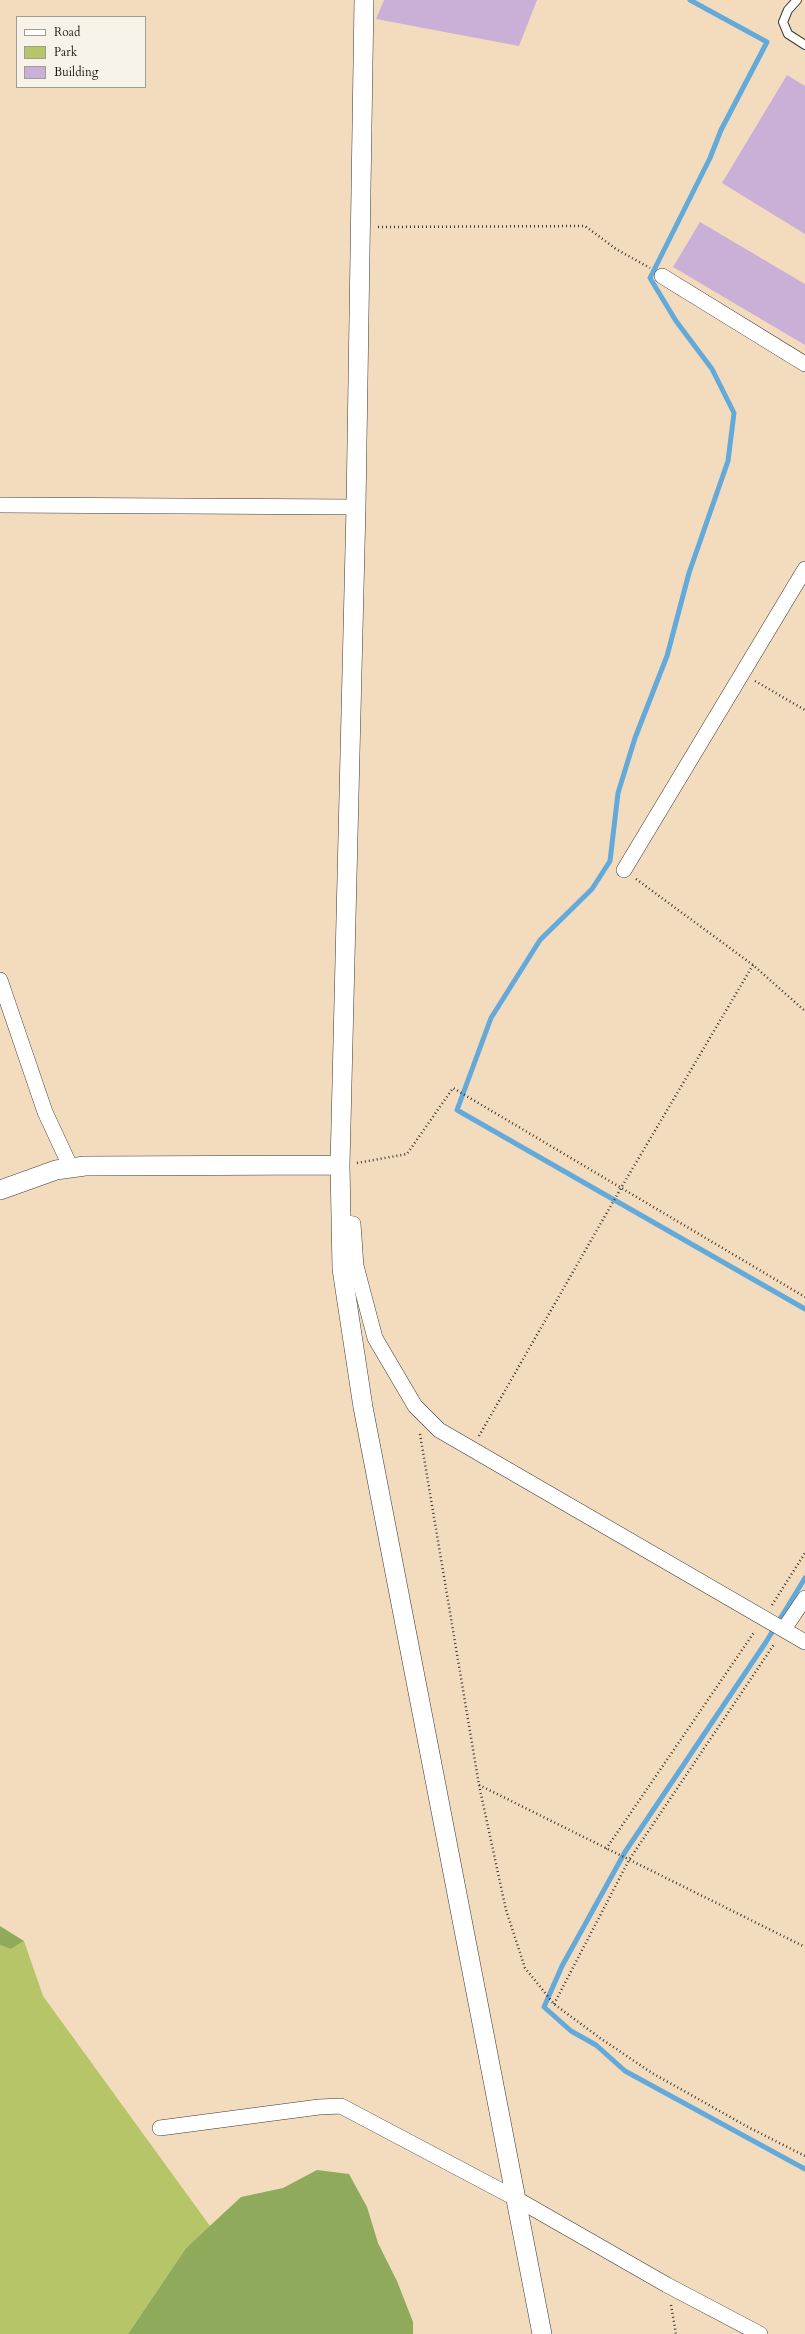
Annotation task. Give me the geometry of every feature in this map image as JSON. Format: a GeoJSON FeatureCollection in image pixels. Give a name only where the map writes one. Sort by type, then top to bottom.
{"type":"FeatureCollection","features":[{"type":"Feature","properties":{"kind":"street"},"geometry":{"type":"LineString","coordinates":[[364,0],[356,507],[340,1165],[342,1269],[363,1407],[542,2334]]}},
{"type":"Feature","properties":{"kind":"street"},"geometry":{"type":"LineString","coordinates":[[662,276],[805,364]]}},
{"type":"Feature","properties":{"kind":"street"},"geometry":{"type":"LineString","coordinates":[[0,505],[356,507]]}},
{"type":"Feature","properties":{"kind":"street"},"geometry":{"type":"LineString","coordinates":[[624,870],[805,569]]}},
{"type":"Feature","properties":{"kind":"street"},"geometry":{"type":"LineString","coordinates":[[0,980],[45,1112],[71,1168]]}},
{"type":"Feature","properties":{"kind":"street"},"geometry":{"type":"LineString","coordinates":[[0,1190],[56,1170],[71,1168],[340,1165]]}},
{"type":"Feature","properties":{"kind":"street"},"geometry":{"type":"LineString","coordinates":[[342,1222],[353,1224],[356,1266],[374,1338],[415,1406],[440,1430],[471,1450],[805,1642]]}},
{"type":"Feature","properties":{"kind":"street"},"geometry":{"type":"LineString","coordinates":[[784,1629],[805,1598]]}},
{"type":"Feature","properties":{"kind":"street"},"geometry":{"type":"LineString","coordinates":[[160,2128],[319,2107],[341,2106],[515,2198],[668,2285],[760,2334]]}},
{"type":"Feature","properties":{"kind":"lane"},"geometry":{"type":"LineString","coordinates":[[798,0],[788,10],[783,22],[788,34],[805,45]]}},
{"type":"Feature","properties":{"kind":"path"},"geometry":{"type":"LineString","coordinates":[[360,227],[585,226],[616,249],[662,276]]}},
{"type":"Feature","properties":{"kind":"path"},"geometry":{"type":"LineString","coordinates":[[742,674],[805,710]]}},
{"type":"Feature","properties":{"kind":"path"},"geometry":{"type":"LineString","coordinates":[[624,870],[753,965],[805,1011]]}},
{"type":"Feature","properties":{"kind":"path"},"geometry":{"type":"LineString","coordinates":[[471,1450],[621,1188],[753,965]]}},
{"type":"Feature","properties":{"kind":"path"},"geometry":{"type":"LineString","coordinates":[[340,1165],[369,1162],[407,1154],[453,1088],[805,1297]]}},
{"type":"Feature","properties":{"kind":"path"},"geometry":{"type":"LineString","coordinates":[[415,1406],[479,1785],[506,1910],[525,1968],[554,2004],[652,2073],[748,2128],[805,2156]]}},
{"type":"Feature","properties":{"kind":"path"},"geometry":{"type":"LineString","coordinates":[[606,1849],[764,1618],[805,1553]]}},
{"type":"Feature","properties":{"kind":"path"},"geometry":{"type":"LineString","coordinates":[[554,2004],[629,1860],[784,1629]]}},
{"type":"Feature","properties":{"kind":"path"},"geometry":{"type":"LineString","coordinates":[[479,1785],[805,1947]]}},
{"type":"Feature","properties":{"kind":"path"},"geometry":{"type":"LineString","coordinates":[[668,2285],[676,2334]]}},
{"type":"Feature","properties":{"kind":"green space"},"geometry":{"type":"Polygon","coordinates":[[[0,1926],[24,1941],[11,1949],[0,1945],[0,1926]]]}},
{"type":"Feature","properties":{"kind":"green space"},"geometry":{"type":"Polygon","coordinates":[[[24,1941],[43,1996],[210,2226],[186,2248],[128,2334],[0,2334],[0,1945],[11,1949],[24,1941]]]}},
{"type":"Feature","properties":{"kind":"green space"},"geometry":{"type":"Polygon","coordinates":[[[317,2170],[349,2174],[367,2207],[378,2243],[397,2281],[413,2322],[413,2334],[128,2334],[186,2248],[241,2197],[283,2188],[317,2170]]]}},
{"type":"Feature","properties":{"kind":"building"},"geometry":{"type":"Polygon","coordinates":[[[384,0],[537,0],[519,46],[376,19],[384,0]]]}},
{"type":"Feature","properties":{"kind":"building"},"geometry":{"type":"Polygon","coordinates":[[[787,75],[805,86],[805,234],[722,183],[787,75]]]}},
{"type":"Feature","properties":{"kind":"building"},"geometry":{"type":"Polygon","coordinates":[[[700,222],[805,284],[805,345],[673,267],[700,222]]]}},
{"type":"Feature","properties":{"kind":"waterway"},"geometry":{"type":"LineString","coordinates":[[690,0],[767,42],[721,130],[710,158],[650,278],[676,321],[712,369],[734,413],[728,461],[689,573],[667,656],[635,738],[618,793],[610,861],[592,889],[540,940],[491,1018],[457,1110],[805,1309]]}},
{"type":"Feature","properties":{"kind":"waterway"},"geometry":{"type":"LineString","coordinates":[[805,1578],[766,1642],[625,1852],[562,1966],[544,2007],[571,2031],[596,2045],[625,2071],[805,2169]]}}]}
